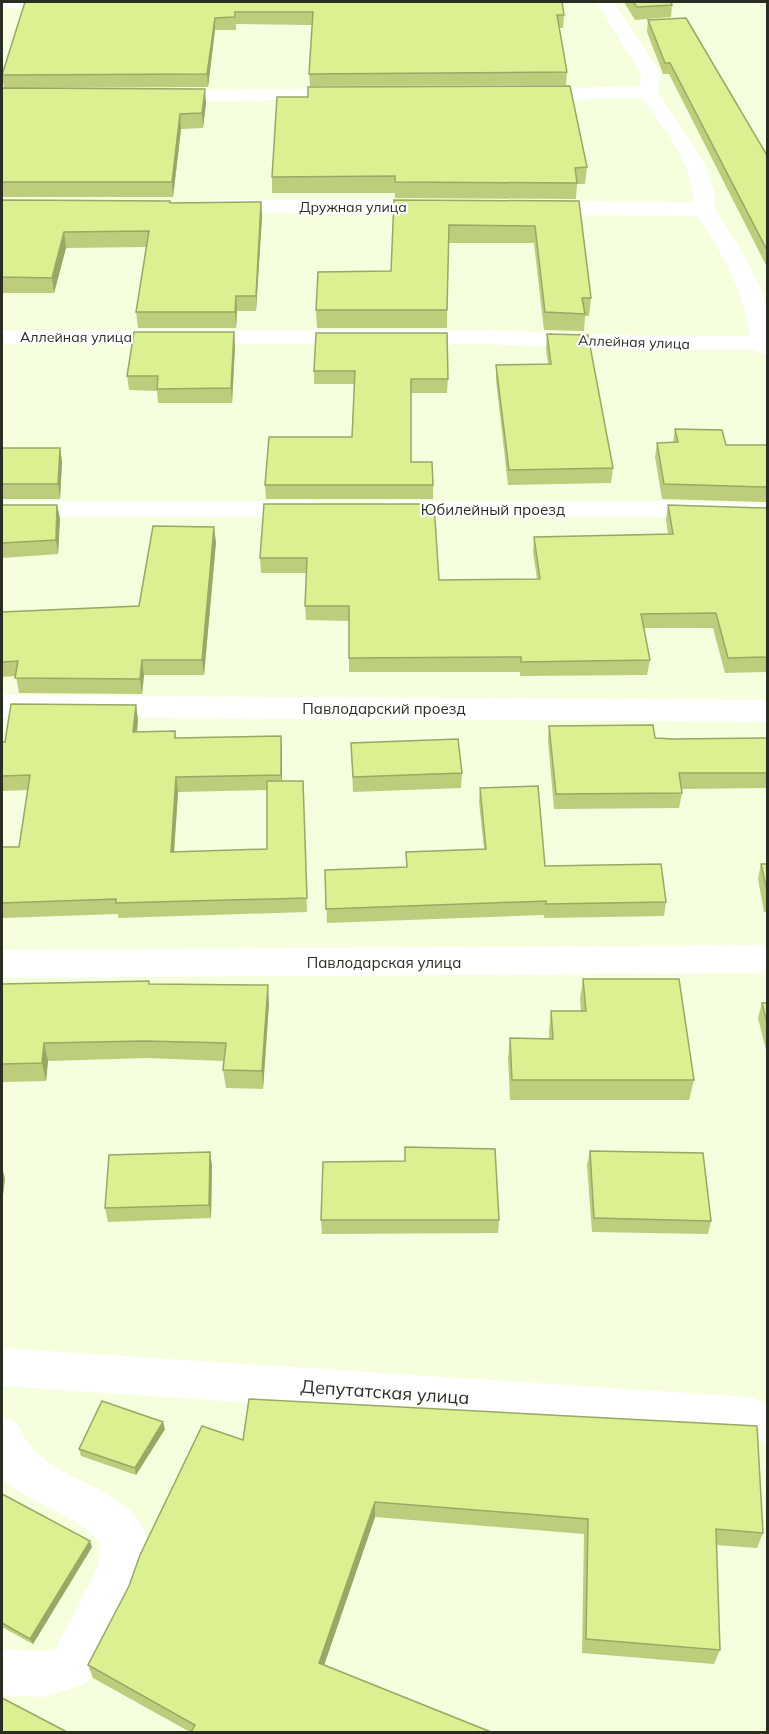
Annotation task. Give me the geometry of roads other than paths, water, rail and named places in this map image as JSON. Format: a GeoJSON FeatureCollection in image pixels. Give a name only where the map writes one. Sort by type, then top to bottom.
{"type":"FeatureCollection","features":[{"type":"Feature","properties":{"kind":"street"},"geometry":{"type":"LineString","coordinates":[[2,2],[101,2]]}},
{"type":"Feature","properties":{"kind":"street"},"geometry":{"type":"LineString","coordinates":[[605,2],[651,74],[648,92],[702,178],[706,196],[704,209],[735,261],[762,325],[765,346]]}},
{"type":"Feature","properties":{"kind":"street"},"geometry":{"type":"LineString","coordinates":[[502,95],[648,92]]}},
{"type":"Feature","properties":{"kind":"street"},"geometry":{"type":"LineString","coordinates":[[145,96],[372,95]]}},
{"type":"Feature","properties":{"kind":"street","name":"Дружная улица"},"geometry":{"type":"LineString","coordinates":[[192,207],[465,208]]}},
{"type":"Feature","properties":{"kind":"street"},"geometry":{"type":"LineString","coordinates":[[513,208],[704,209]]}},
{"type":"Feature","properties":{"kind":"street","name":"Аллейная улица"},"geometry":{"type":"LineString","coordinates":[[2,337],[483,337],[765,346]]}},
{"type":"Feature","properties":{"kind":"street"},"geometry":{"type":"LineString","coordinates":[[2,509],[335,509]]}},
{"type":"Feature","properties":{"kind":"street","name":"Юбилейный проезд"},"geometry":{"type":"LineString","coordinates":[[370,509],[656,509],[768,513]]}},
{"type":"Feature","properties":{"kind":"street","name":"Павлодарский проезд"},"geometry":{"type":"LineString","coordinates":[[2,706],[768,711]]}},
{"type":"Feature","properties":{"kind":"street","name":"Павлодарская улица"},"geometry":{"type":"LineString","coordinates":[[2,964],[768,959]]}},
{"type":"Feature","properties":{"kind":"street","name":"Депутатская улица"},"geometry":{"type":"LineString","coordinates":[[2,1367],[750,1417],[768,1423]]}},
{"type":"Feature","properties":{"kind":"street"},"geometry":{"type":"LineString","coordinates":[[2,1436],[6,1452],[25,1474],[103,1514],[123,1536],[120,1571],[71,1667],[44,1674],[2,1672]]}}]}
